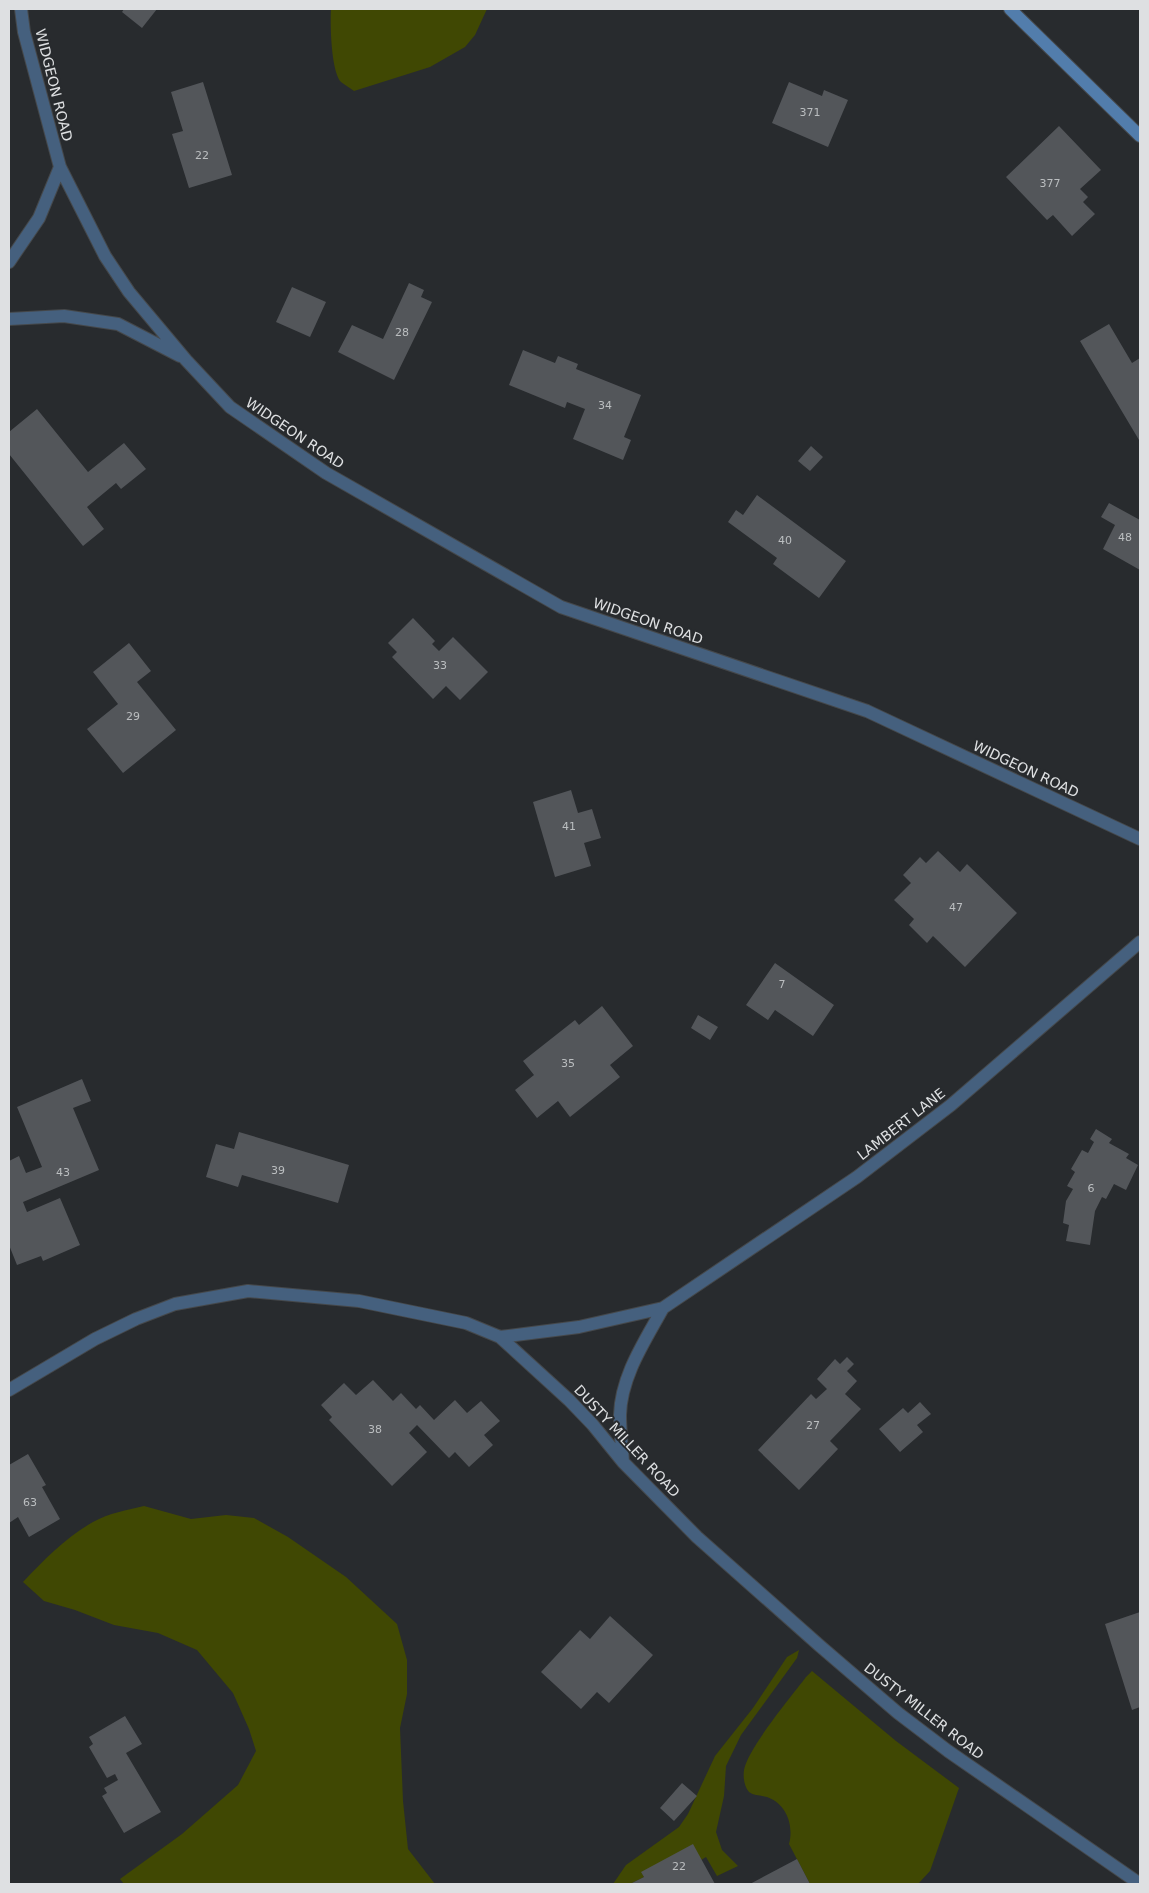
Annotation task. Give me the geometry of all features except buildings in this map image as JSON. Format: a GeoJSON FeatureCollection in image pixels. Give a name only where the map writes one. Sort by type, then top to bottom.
{"type":"FeatureCollection","features":[{"type":"Feature","properties":{"kind":"main road"},"geometry":{"type":"LineString","coordinates":[[1010,9],[1140,136]]}},
{"type":"Feature","properties":{"kind":"street","name":"WIDGEON ROAD"},"geometry":{"type":"LineString","coordinates":[[22,9],[24,32],[60,167],[110,264],[129,292],[186,360],[230,407],[326,473],[561,607],[867,712],[1140,839]]}},
{"type":"Feature","properties":{"kind":"street"},"geometry":{"type":"LineString","coordinates":[[9,262],[39,218],[60,167]]}},
{"type":"Feature","properties":{"kind":"street","name":"WIDGEON ROAD"},"geometry":{"type":"LineString","coordinates":[[9,319],[64,316],[118,324],[186,360]]}},
{"type":"Feature","properties":{"kind":"street","name":"LAMBERT LANE"},"geometry":{"type":"LineString","coordinates":[[500,1337],[579,1327],[663,1308],[858,1177],[951,1105],[1140,942]]}},
{"type":"Feature","properties":{"kind":"street","name":"DUSTY MILLER ROAD"},"geometry":{"type":"LineString","coordinates":[[9,1390],[94,1339],[136,1319],[175,1304],[248,1291],[359,1302],[466,1323],[500,1337],[569,1400],[593,1425],[623,1462],[697,1537],[898,1713],[1140,1884]]}},
{"type":"Feature","properties":{"kind":"street","name":"LAMBERT LANE"},"geometry":{"type":"LineString","coordinates":[[623,1462],[620,1414],[625,1386],[636,1356],[663,1308]]}},
{"type":"Feature","properties":{"kind":"green space"},"geometry":{"type":"Polygon","coordinates":[[[331,9],[487,9],[475,35],[465,47],[430,67],[354,91],[341,82],[335,68],[331,36],[331,9]]]}},
{"type":"Feature","properties":{"kind":"green space"},"geometry":{"type":"Polygon","coordinates":[[[144,1506],[191,1519],[226,1515],[254,1518],[288,1537],[346,1577],[397,1624],[407,1660],[407,1694],[400,1728],[403,1801],[408,1849],[435,1884],[124,1884],[120,1879],[182,1834],[238,1785],[256,1751],[249,1729],[233,1693],[197,1650],[158,1633],[114,1625],[75,1610],[44,1601],[23,1582],[56,1549],[83,1528],[105,1516],[144,1506]]]}},
{"type":"Feature","properties":{"kind":"green space"},"geometry":{"type":"Polygon","coordinates":[[[799,1650],[797,1658],[741,1735],[726,1766],[724,1796],[716,1832],[722,1850],[738,1866],[717,1876],[706,1857],[701,1860],[642,1873],[644,1877],[630,1884],[613,1884],[626,1865],[679,1827],[688,1814],[715,1756],[753,1708],[787,1657],[799,1650]]]}},
{"type":"Feature","properties":{"kind":"green space"},"geometry":{"type":"Polygon","coordinates":[[[812,1671],[896,1741],[959,1788],[930,1871],[918,1884],[810,1884],[789,1844],[790,1823],[784,1810],[774,1800],[755,1795],[749,1792],[746,1787],[744,1770],[753,1749],[781,1709],[812,1671]]]}}]}
